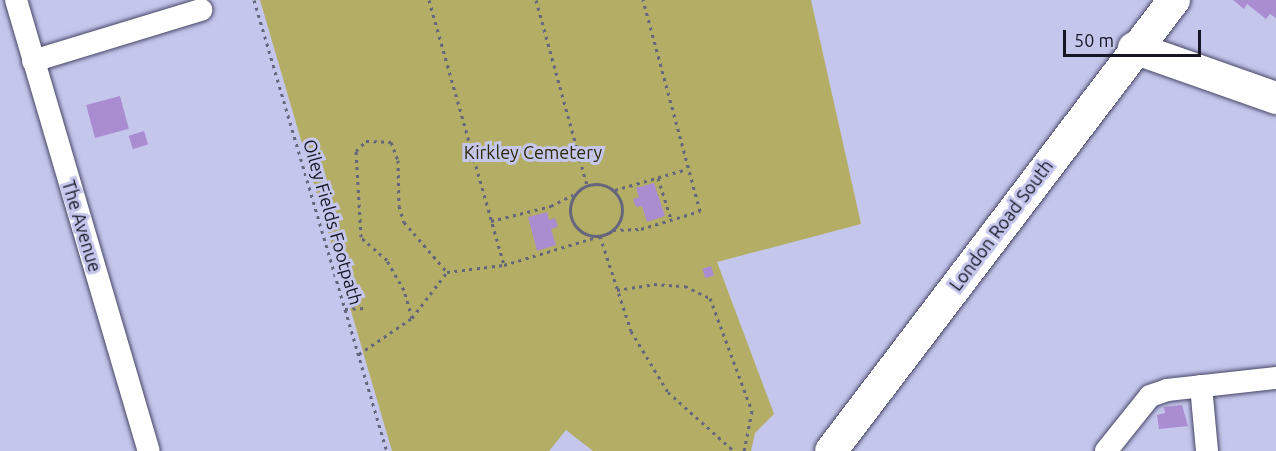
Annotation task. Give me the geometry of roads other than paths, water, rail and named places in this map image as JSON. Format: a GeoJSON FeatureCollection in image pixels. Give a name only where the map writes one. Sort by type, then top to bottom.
{"type":"FeatureCollection","features":[{"type":"Feature","properties":{"kind":"main road","name":"London Road South"},"geometry":{"type":"LineString","coordinates":[[831,451],[1134,48],[1174,0]]}},
{"type":"Feature","properties":{"kind":"main road"},"geometry":{"type":"LineString","coordinates":[[1134,48],[1276,98]]}},
{"type":"Feature","properties":{"kind":"street","name":"The Avenue"},"geometry":{"type":"LineString","coordinates":[[16,0],[150,451]]}},
{"type":"Feature","properties":{"kind":"street"},"geometry":{"type":"LineString","coordinates":[[33,61],[201,10]]}},
{"type":"Feature","properties":{"kind":"street"},"geometry":{"type":"LineString","coordinates":[[1106,451],[1150,396],[1201,386],[1276,378]]}},
{"type":"Feature","properties":{"kind":"street"},"geometry":{"type":"LineString","coordinates":[[1201,386],[1207,451]]}},
{"type":"Feature","properties":{"kind":"park label","name":"Kirkley Cemetery"},"geometry":{"type":"Point","coordinates":[533,152]}}]}
